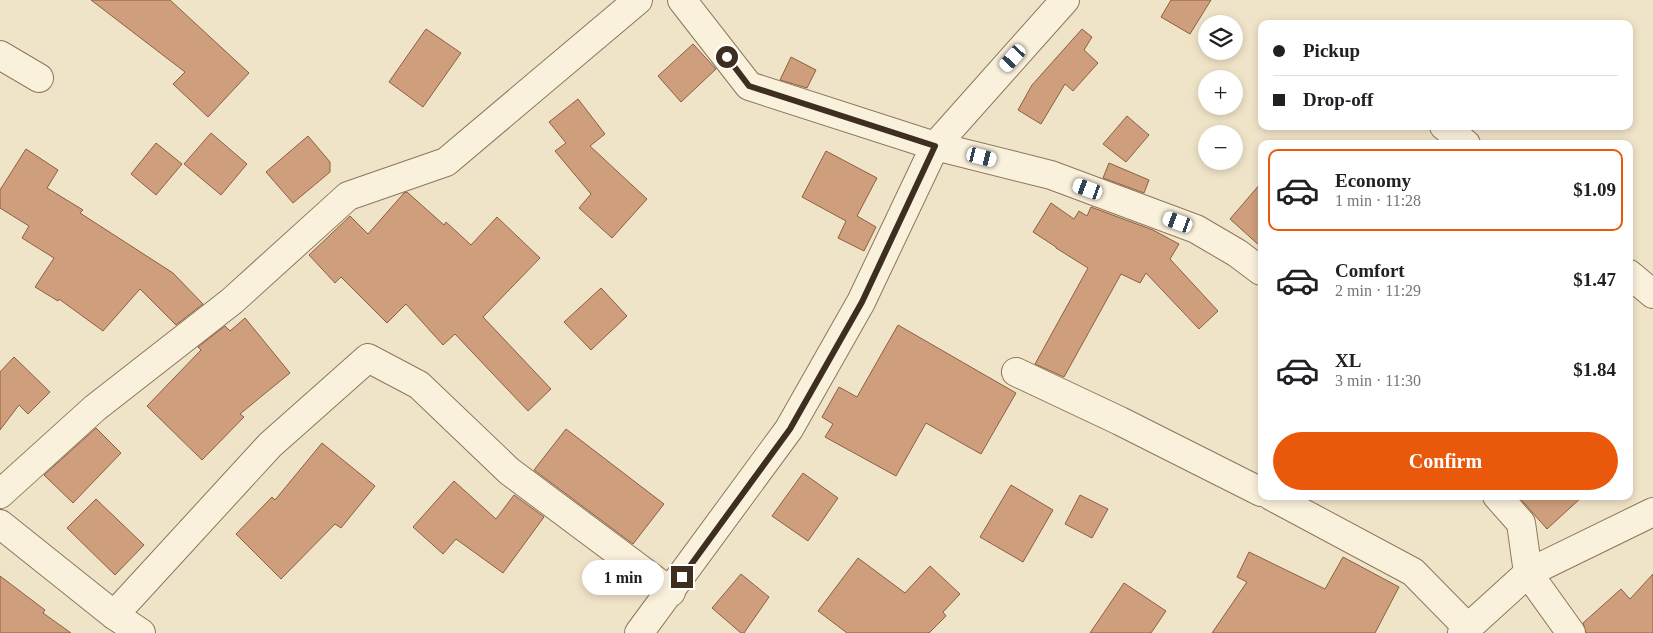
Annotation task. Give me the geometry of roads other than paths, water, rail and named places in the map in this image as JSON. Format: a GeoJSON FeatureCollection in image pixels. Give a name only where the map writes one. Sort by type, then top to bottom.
{"type":"FeatureCollection","features":[{"type":"Feature","properties":{"kind":"street"},"geometry":{"type":"LineString","coordinates":[[0,494],[95,408],[232,301],[348,196],[446,162],[638,0]]}},
{"type":"Feature","properties":{"kind":"street"},"geometry":{"type":"LineString","coordinates":[[682,0],[749,86],[935,146],[1051,175],[1196,229],[1237,253],[1258,269]]}},
{"type":"Feature","properties":{"kind":"street"},"geometry":{"type":"LineString","coordinates":[[639,633],[790,429],[862,302],[935,146],[1065,0]]}},
{"type":"Feature","properties":{"kind":"street"},"geometry":{"type":"LineString","coordinates":[[0,55],[39,78]]}},
{"type":"Feature","properties":{"kind":"street"},"geometry":{"type":"LineString","coordinates":[[1449,130],[1461,140]]}},
{"type":"Feature","properties":{"kind":"street"},"geometry":{"type":"LineString","coordinates":[[1633,277],[1653,294]]}},
{"type":"Feature","properties":{"kind":"street"},"geometry":{"type":"LineString","coordinates":[[114,615],[270,445],[368,358],[419,385],[509,471],[671,592]]}},
{"type":"Feature","properties":{"kind":"street"},"geometry":{"type":"LineString","coordinates":[[1016,372],[1120,421],[1258,490]]}},
{"type":"Feature","properties":{"kind":"street"},"geometry":{"type":"LineString","coordinates":[[1278,500],[1413,572],[1465,630],[1528,572],[1653,512]]}},
{"type":"Feature","properties":{"kind":"street"},"geometry":{"type":"LineString","coordinates":[[1501,500],[1521,523],[1528,572],[1571,633]]}},
{"type":"Feature","properties":{"kind":"street"},"geometry":{"type":"LineString","coordinates":[[0,524],[114,615],[141,633]]}}]}
